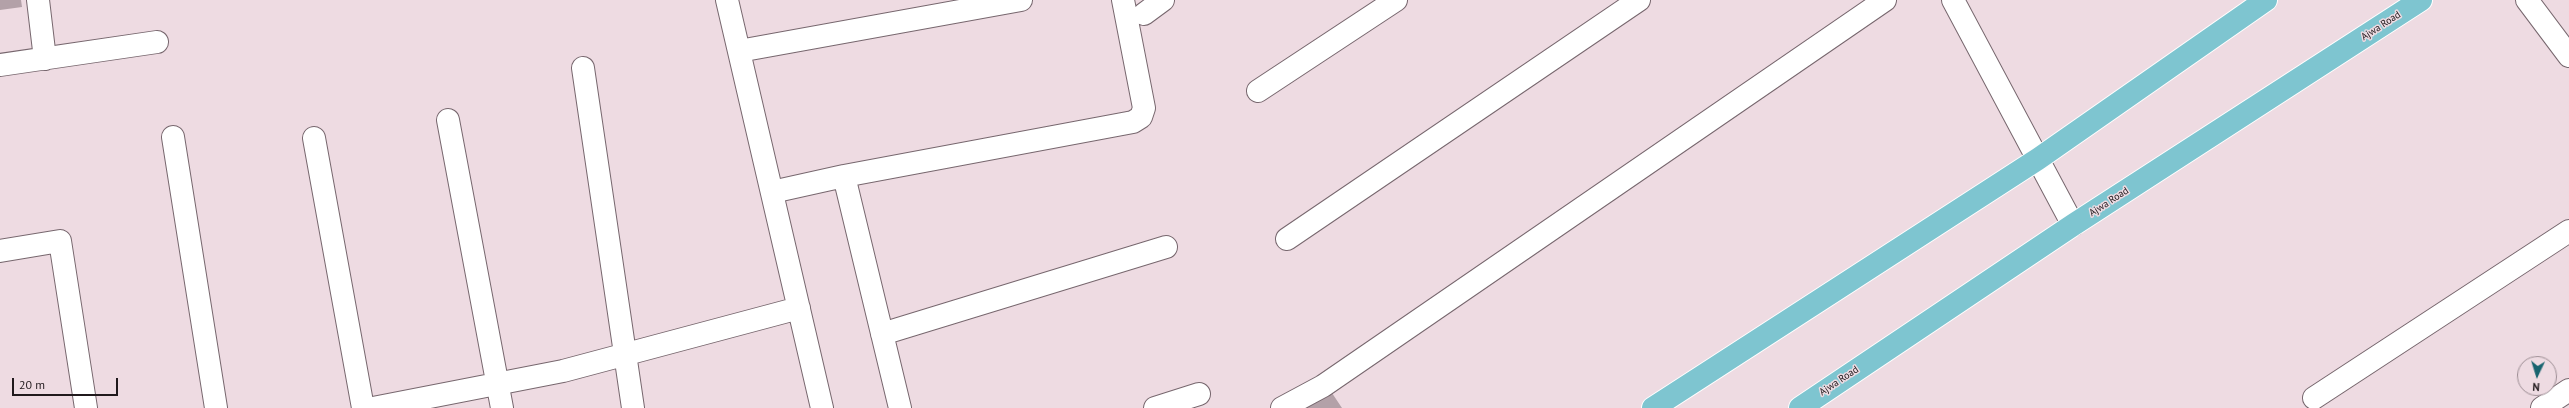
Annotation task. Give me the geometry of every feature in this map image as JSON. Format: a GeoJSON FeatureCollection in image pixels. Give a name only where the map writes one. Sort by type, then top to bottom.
{"type":"FeatureCollection","features":[{"type":"Feature","properties":{"kind":"main road"},"geometry":{"type":"LineString","coordinates":[[1653,408],[2038,159],[2266,0]]}},
{"type":"Feature","properties":{"kind":"main road","name":"Ajwa Road"},"geometry":{"type":"LineString","coordinates":[[1800,408],[2073,225],[2421,0]]}},
{"type":"Feature","properties":{"kind":"street"},"geometry":{"type":"LineString","coordinates":[[38,0],[45,59]]}},
{"type":"Feature","properties":{"kind":"street"},"geometry":{"type":"LineString","coordinates":[[727,0],[822,408]]}},
{"type":"Feature","properties":{"kind":"street"},"geometry":{"type":"LineString","coordinates":[[739,51],[1021,0]]}},
{"type":"Feature","properties":{"kind":"street"},"geometry":{"type":"LineString","coordinates":[[772,192],[844,176],[1133,122],[1141,116],[1144,108],[1123,0]]}},
{"type":"Feature","properties":{"kind":"street"},"geometry":{"type":"LineString","coordinates":[[1144,14],[1163,0]]}},
{"type":"Feature","properties":{"kind":"street"},"geometry":{"type":"LineString","coordinates":[[1258,91],[1396,0]]}},
{"type":"Feature","properties":{"kind":"street"},"geometry":{"type":"LineString","coordinates":[[1287,239],[1639,0]]}},
{"type":"Feature","properties":{"kind":"street"},"geometry":{"type":"LineString","coordinates":[[1282,408],[1323,386],[1885,0]]}},
{"type":"Feature","properties":{"kind":"street"},"geometry":{"type":"LineString","coordinates":[[1953,0],[2073,225]]}},
{"type":"Feature","properties":{"kind":"street"},"geometry":{"type":"LineString","coordinates":[[2527,0],[2569,56]]}},
{"type":"Feature","properties":{"kind":"street"},"geometry":{"type":"LineString","coordinates":[[0,66],[158,42]]}},
{"type":"Feature","properties":{"kind":"street"},"geometry":{"type":"LineString","coordinates":[[583,68],[633,408]]}},
{"type":"Feature","properties":{"kind":"street"},"geometry":{"type":"LineString","coordinates":[[448,120],[502,408]]}},
{"type":"Feature","properties":{"kind":"street"},"geometry":{"type":"LineString","coordinates":[[173,137],[216,408]]}},
{"type":"Feature","properties":{"kind":"street"},"geometry":{"type":"LineString","coordinates":[[314,138],[363,408]]}},
{"type":"Feature","properties":{"kind":"street"},"geometry":{"type":"LineString","coordinates":[[844,176],[900,408]]}},
{"type":"Feature","properties":{"kind":"street"},"geometry":{"type":"LineString","coordinates":[[2314,398],[2569,231]]}},
{"type":"Feature","properties":{"kind":"street"},"geometry":{"type":"LineString","coordinates":[[0,251],[60,241],[86,408]]}},
{"type":"Feature","properties":{"kind":"street"},"geometry":{"type":"LineString","coordinates":[[882,334],[1166,247]]}},
{"type":"Feature","properties":{"kind":"street"},"geometry":{"type":"LineString","coordinates":[[373,408],[563,371],[799,308]]}},
{"type":"Feature","properties":{"kind":"street"},"geometry":{"type":"LineString","coordinates":[[2542,408],[2569,390]]}},
{"type":"Feature","properties":{"kind":"street"},"geometry":{"type":"LineString","coordinates":[[1155,408],[1199,394]]}},
{"type":"Feature","properties":{"kind":"building"},"geometry":{"type":"Polygon","coordinates":[[[0,0],[21,0],[22,7],[0,10],[0,0]]]}},
{"type":"Feature","properties":{"kind":"building"},"geometry":{"type":"Polygon","coordinates":[[[1330,390],[1342,408],[1301,408],[1330,390]]]}}]}
